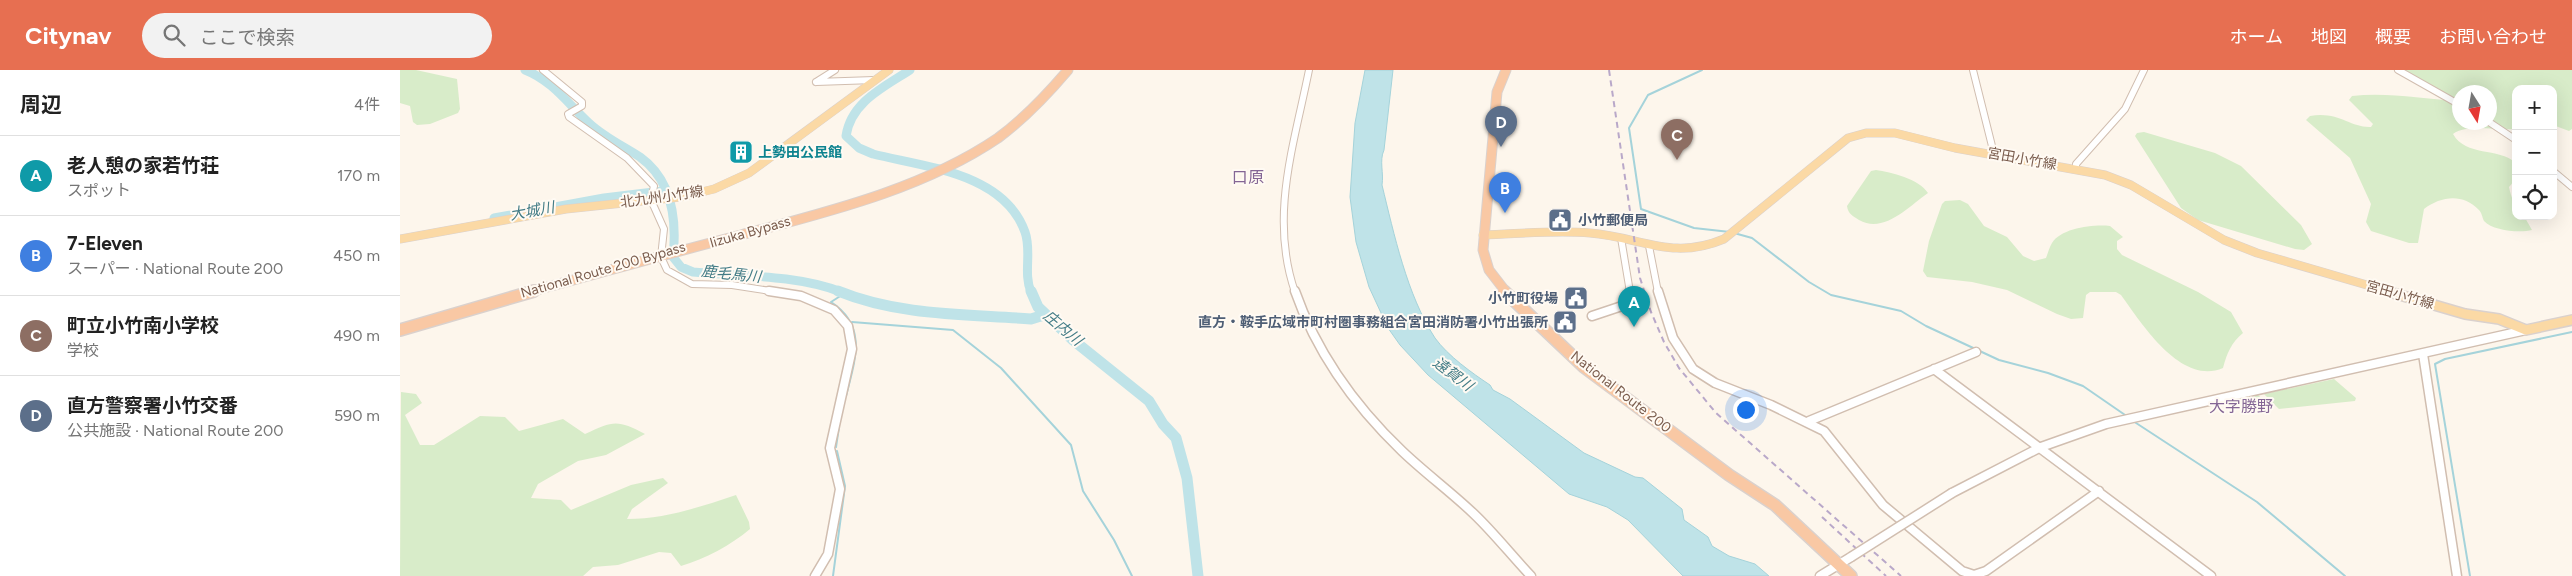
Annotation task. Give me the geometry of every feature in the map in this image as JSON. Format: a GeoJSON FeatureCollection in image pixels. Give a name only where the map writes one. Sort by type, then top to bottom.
{"type":"FeatureCollection","features":[{"type":"Feature","properties":{"kind":"highway"},"geometry":{"type":"LineString","coordinates":[[948,163],[1015,121],[1047,92],[1063,70]]}},
{"type":"Feature","properties":{"kind":"highway","name":"Iizuka Bypass"},"geometry":{"type":"LineString","coordinates":[[400,329],[854,202],[920,176],[994,139],[1017,123],[1052,92],[1068,70]]}},
{"type":"Feature","properties":{"kind":"highway","name":"National Route 200"},"geometry":{"type":"LineString","coordinates":[[1506,70],[1500,80],[1497,92],[1483,235],[1482,250],[1489,270],[1515,303],[1584,367],[1729,475],[1775,505],[1835,567],[1851,576]]}},
{"type":"Feature","properties":{"kind":"main road","name":"北九州小竹線"},"geometry":{"type":"LineString","coordinates":[[400,239],[566,208],[653,196],[681,197],[714,190],[750,173],[889,70]]}},
{"type":"Feature","properties":{"kind":"main road","name":"宮田小竹線"},"geometry":{"type":"LineString","coordinates":[[1483,235],[1584,233],[1620,238],[1649,246],[1692,250],[1713,245],[1724,239],[1836,146],[1857,135],[1874,132],[1895,133],[1939,145],[2076,168],[2123,181],[2196,226],[2257,253],[2461,313],[2499,319],[2526,330]]}},
{"type":"Feature","properties":{"kind":"main road"},"geometry":{"type":"LineString","coordinates":[[2526,330],[2572,320]]}},
{"type":"Feature","properties":{"kind":"street"},"geometry":{"type":"LineString","coordinates":[[543,70],[582,102],[582,106],[569,113],[568,117],[638,168],[652,182],[653,196],[664,229],[663,255],[668,270],[683,281],[692,284],[739,286],[802,296],[834,310],[848,326],[852,349],[830,448],[840,489],[828,554],[815,576]]}},
{"type":"Feature","properties":{"kind":"street"},"geometry":{"type":"LineString","coordinates":[[835,70],[816,82],[841,82],[862,78],[874,80]]}},
{"type":"Feature","properties":{"kind":"street"},"geometry":{"type":"LineString","coordinates":[[1309,70],[1284,196],[1282,222],[1288,271],[1307,325],[1337,378],[1369,418],[1403,452],[1475,514],[1531,576]]}},
{"type":"Feature","properties":{"kind":"street"},"geometry":{"type":"LineString","coordinates":[[1973,70],[1994,154]]}},
{"type":"Feature","properties":{"kind":"street"},"geometry":{"type":"LineString","coordinates":[[2076,168],[2076,164],[2128,106],[2138,89],[2144,70]]}},
{"type":"Feature","properties":{"kind":"street"},"geometry":{"type":"LineString","coordinates":[[2398,70],[2452,100]]}},
{"type":"Feature","properties":{"kind":"street"},"geometry":{"type":"LineString","coordinates":[[2497,127],[2512,137]]}},
{"type":"Feature","properties":{"kind":"street"},"geometry":{"type":"LineString","coordinates":[[2557,174],[2572,187]]}},
{"type":"Feature","properties":{"kind":"street"},"geometry":{"type":"LineString","coordinates":[[1592,316],[1624,305],[1631,300],[1624,247],[1620,238]]}},
{"type":"Feature","properties":{"kind":"street"},"geometry":{"type":"LineString","coordinates":[[1649,246],[1658,297],[1664,316],[1676,345],[1694,370],[1714,383],[1758,398],[1809,421],[1832,439],[1875,497],[1955,566],[1968,574],[1974,575],[1986,571],[2100,491]]}},
{"type":"Feature","properties":{"kind":"street"},"geometry":{"type":"LineString","coordinates":[[1820,576],[1952,493],[2041,447],[2088,430],[2130,418],[2526,330]]}},
{"type":"Feature","properties":{"kind":"street"},"geometry":{"type":"LineString","coordinates":[[1809,421],[1976,352]]}},
{"type":"Feature","properties":{"kind":"street"},"geometry":{"type":"LineString","coordinates":[[2423,354],[2458,576]]}},
{"type":"Feature","properties":{"kind":"street"},"geometry":{"type":"LineString","coordinates":[[1934,369],[2100,491],[2211,576]]}},
{"type":"Feature","properties":{"kind":"green space"},"geometry":{"type":"Polygon","coordinates":[[[400,70],[416,70],[457,79],[460,109],[458,113],[430,124],[417,125],[413,122],[410,106],[400,103],[400,70]]]}},
{"type":"Feature","properties":{"kind":"green space"},"geometry":{"type":"Polygon","coordinates":[[[2405,70],[2572,70],[2572,129],[2569,131],[2557,126],[2557,85],[2512,85],[2512,129],[2497,129],[2497,85],[2452,85],[2452,98],[2405,70]]]}},
{"type":"Feature","properties":{"kind":"green space"},"geometry":{"type":"Polygon","coordinates":[[[2392,95],[2452,101],[2452,130],[2463,130],[2453,134],[2459,141],[2474,149],[2500,155],[2512,160],[2512,184],[2509,187],[2512,198],[2512,220],[2526,220],[2532,230],[2514,231],[2494,227],[2484,221],[2480,211],[2473,205],[2466,201],[2452,198],[2438,201],[2424,209],[2418,243],[2409,243],[2371,231],[2366,222],[2371,204],[2350,158],[2306,120],[2310,116],[2320,115],[2337,118],[2364,127],[2371,127],[2373,124],[2349,100],[2352,96],[2392,95]]]}},
{"type":"Feature","properties":{"kind":"green space"},"geometry":{"type":"Polygon","coordinates":[[[2144,132],[2215,153],[2241,166],[2301,225],[2312,244],[2304,250],[2295,249],[2198,220],[2181,208],[2135,136],[2137,133],[2144,132]]]}},
{"type":"Feature","properties":{"kind":"green space"},"geometry":{"type":"Polygon","coordinates":[[[1876,170],[1897,174],[1912,180],[1928,193],[1887,221],[1878,224],[1859,220],[1850,213],[1847,206],[1871,171],[1876,170]]]}},
{"type":"Feature","properties":{"kind":"green space"},"geometry":{"type":"Polygon","coordinates":[[[1960,200],[1968,204],[1984,226],[2007,237],[2023,256],[2034,261],[2046,258],[2052,243],[2063,234],[2078,228],[2110,226],[2123,237],[2117,241],[2117,249],[2122,255],[2198,292],[2231,312],[2243,333],[2230,349],[2223,368],[2207,371],[2192,368],[2164,349],[2151,336],[2121,295],[2116,292],[2090,292],[2086,295],[2083,318],[2071,319],[2007,290],[1972,282],[1927,277],[1923,271],[1929,241],[1942,204],[1945,201],[1960,200]]]}},
{"type":"Feature","properties":{"kind":"green space"},"geometry":{"type":"Polygon","coordinates":[[[2334,379],[2356,398],[2355,401],[2279,409],[2264,394],[2334,379]]]}},
{"type":"Feature","properties":{"kind":"green space"},"geometry":{"type":"Polygon","coordinates":[[[401,392],[416,394],[422,403],[405,415],[420,445],[434,445],[480,416],[505,417],[519,431],[563,419],[585,434],[609,424],[628,426],[645,434],[606,455],[578,461],[538,484],[531,498],[561,500],[571,510],[631,485],[663,478],[668,483],[632,509],[627,519],[669,515],[736,495],[749,522],[750,529],[735,541],[717,551],[681,566],[671,553],[659,552],[618,565],[593,567],[583,576],[400,576],[401,392]]]}},
{"type":"Feature","properties":{"kind":"green space"},"geometry":{"type":"Polygon","coordinates":[[[2258,395],[2272,408],[2268,412],[2236,400],[2258,395]]]}},
{"type":"Feature","properties":{"kind":"water","name":"遠賀川"},"geometry":{"type":"Polygon","coordinates":[[[1365,70],[1393,70],[1382,158],[1382,185],[1409,284],[1425,321],[1440,345],[1468,370],[1490,385],[1493,390],[1510,399],[1584,453],[1635,477],[1643,478],[1682,509],[1684,520],[1708,537],[1712,546],[1729,556],[1755,564],[1769,576],[1683,576],[1628,520],[1607,507],[1569,494],[1428,375],[1400,345],[1388,328],[1369,287],[1356,242],[1350,197],[1355,123],[1365,70]]]}},
{"type":"Feature","properties":{"kind":"waterway","name":"鹿毛馬川"},"geometry":{"type":"LineString","coordinates":[[525,70],[544,80],[595,128],[651,166],[666,189],[670,202],[674,229],[673,257],[681,267],[693,272],[787,279],[824,286],[841,292]]}},
{"type":"Feature","properties":{"kind":"waterway","name":"庄内川"},"geometry":{"type":"LineString","coordinates":[[910,70],[880,89],[862,105],[854,114],[846,136],[859,148],[873,154],[961,176],[981,185],[1000,197],[1015,212],[1025,232],[1031,292]]}},
{"type":"Feature","properties":{"kind":"waterway"},"geometry":{"type":"LineString","coordinates":[[1702,70],[1648,95],[1629,128],[1641,209],[1694,228],[1730,232]]}},
{"type":"Feature","properties":{"kind":"waterway","name":"大城川"},"geometry":{"type":"LineString","coordinates":[[494,218],[604,198],[662,191]]}},
{"type":"Feature","properties":{"kind":"waterway"},"geometry":{"type":"LineString","coordinates":[[1734,233],[1752,238],[1809,282],[1831,295],[1901,311],[1926,326],[1999,360],[2048,373],[2083,386],[2128,417]]}},
{"type":"Feature","properties":{"kind":"waterway","name":"鹿毛馬川"},"geometry":{"type":"LineString","coordinates":[[838,291],[861,299],[909,310],[1031,319],[1044,315]]}},
{"type":"Feature","properties":{"kind":"waterway","name":"庄内川"},"geometry":{"type":"LineString","coordinates":[[1031,291],[1038,307],[1073,340],[1149,401],[1163,424],[1176,438],[1187,478],[1198,576]]}},
{"type":"Feature","properties":{"kind":"waterway"},"geometry":{"type":"LineString","coordinates":[[845,293],[831,302],[843,311],[850,322],[856,344],[853,370],[846,396]]}},
{"type":"Feature","properties":{"kind":"waterway"},"geometry":{"type":"LineString","coordinates":[[852,322],[953,330],[1001,368],[1071,445],[1083,491],[1114,540],[1132,576]]}},
{"type":"Feature","properties":{"kind":"waterway"},"geometry":{"type":"LineString","coordinates":[[2470,576],[2435,364],[2445,359],[2572,332]]}},
{"type":"Feature","properties":{"kind":"waterway"},"geometry":{"type":"LineString","coordinates":[[2133,421],[2257,502],[2345,576]]}},
{"type":"Feature","properties":{"kind":"waterway"},"geometry":{"type":"LineString","coordinates":[[836,447],[839,427]]}},
{"type":"Feature","properties":{"kind":"waterway"},"geometry":{"type":"LineString","coordinates":[[833,576],[845,486],[837,451]]}},
{"type":"Feature","properties":{"kind":"railway"},"geometry":{"type":"LineString","coordinates":[[1609,70],[1640,278],[1651,312],[1664,342],[1679,368],[1716,413],[1901,576]]}},
{"type":"Feature","properties":{"kind":"railway"},"geometry":{"type":"LineString","coordinates":[[1822,517],[1886,576]]}},
{"type":"Feature","properties":{"kind":"place","name":"直方警察署小竹交番"},"geometry":{"type":"Point","coordinates":[1501,147]}},
{"type":"Feature","properties":{"kind":"place","name":"上勢田公民館"},"geometry":{"type":"Point","coordinates":[741,152]}},
{"type":"Feature","properties":{"kind":"place","name":"町立小竹南小学校"},"geometry":{"type":"Point","coordinates":[1677,160]}},
{"type":"Feature","properties":{"kind":"place","name":"7-Eleven"},"geometry":{"type":"Point","coordinates":[1505,213]}},
{"type":"Feature","properties":{"kind":"place","name":"小竹郵便局"},"geometry":{"type":"Point","coordinates":[1560,220]}},
{"type":"Feature","properties":{"kind":"place","name":"小竹町役場"},"geometry":{"type":"Point","coordinates":[1576,298]}},
{"type":"Feature","properties":{"kind":"place","name":"直方・鞍手広域市町村圏事務組合宮田消防署小竹出張所"},"geometry":{"type":"Point","coordinates":[1565,322]}},
{"type":"Feature","properties":{"kind":"place","name":"老人憩の家若竹荘"},"geometry":{"type":"Point","coordinates":[1634,327]}},
{"type":"Feature","properties":{"kind":"district","name":"口原"},"geometry":{"type":"Point","coordinates":[1248,177]}},
{"type":"Feature","properties":{"kind":"district","name":"大字勝野"},"geometry":{"type":"Point","coordinates":[2241,406]}}]}
